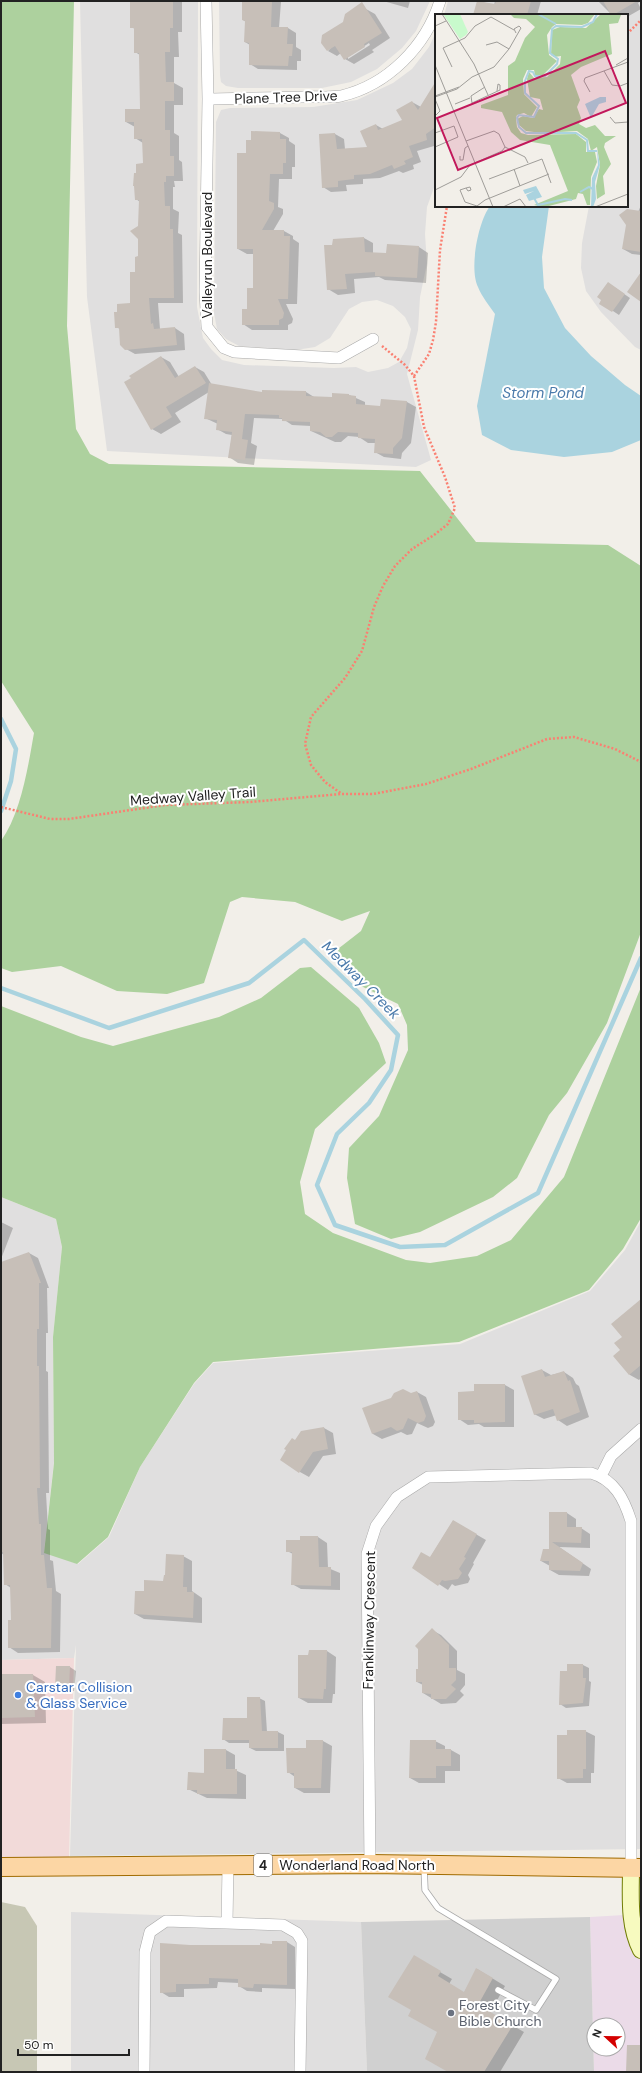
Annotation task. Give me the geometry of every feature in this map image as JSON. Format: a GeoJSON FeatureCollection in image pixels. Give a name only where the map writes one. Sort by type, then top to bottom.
{"type":"FeatureCollection","features":[{"type":"Feature","properties":{"kind":"main road","name":"Wonderland Road North"},"geometry":{"type":"LineString","coordinates":[[1,1867],[370,1864],[636,1868]]}},
{"type":"Feature","properties":{"kind":"street","name":"Valleyrun Boulevard"},"geometry":{"type":"LineString","coordinates":[[206,1],[208,99],[205,292],[207,327],[224,348],[234,352],[339,358],[374,339]]}},
{"type":"Feature","properties":{"kind":"street","name":"Plane Tree Drive"},"geometry":{"type":"LineString","coordinates":[[208,99],[341,96],[370,85],[392,71],[411,54],[426,33],[440,1]]}},
{"type":"Feature","properties":{"kind":"street"},"geometry":{"type":"LineString","coordinates":[[641,1429],[611,1456],[601,1476],[612,1484],[623,1498],[631,1521],[636,1868],[632,1925],[636,1941],[641,1950]]}},
{"type":"Feature","properties":{"kind":"street","name":"Franklinway Crescent"},"geometry":{"type":"LineString","coordinates":[[370,1864],[367,1554],[376,1526],[397,1497],[428,1477],[591,1473],[601,1476]]}},
{"type":"Feature","properties":{"kind":"street"},"geometry":{"type":"LineString","coordinates":[[227,1923],[228,1866]]}},
{"type":"Feature","properties":{"kind":"street"},"geometry":{"type":"LineString","coordinates":[[144,2072],[145,1952],[150,1932],[166,1921],[283,1925],[297,1933],[302,1941],[300,2072]]}},
{"type":"Feature","properties":{"kind":"lane"},"geometry":{"type":"LineString","coordinates":[[424,1865],[425,1890],[438,1908],[556,1979],[536,2010],[498,1990]]}},
{"type":"Feature","properties":{"kind":"path"},"geometry":{"type":"LineString","coordinates":[[628,33],[641,20]]}},
{"type":"Feature","properties":{"kind":"path"},"geometry":{"type":"LineString","coordinates":[[414,376],[429,354],[436,322],[440,250],[447,207]]}},
{"type":"Feature","properties":{"kind":"path"},"geometry":{"type":"LineString","coordinates":[[342,794],[325,782],[312,765],[305,744],[311,717],[345,678],[362,651],[374,607],[395,566],[412,549],[448,524],[455,508],[445,477],[424,427],[414,376],[405,365],[374,339]]}},
{"type":"Feature","properties":{"kind":"path","name":"Medway Valley Trail"},"geometry":{"type":"LineString","coordinates":[[1,807],[23,814],[50,819],[69,819],[165,806],[250,802],[342,794],[373,794],[426,784],[470,769],[547,739],[574,737],[616,750],[641,762]]}},
{"type":"Feature","properties":{"kind":"shaded area"},"geometry":{"type":"Polygon","coordinates":[[[80,1],[198,1],[197,307],[203,338],[211,349],[222,360],[244,365],[334,368],[356,367],[368,372],[388,368],[399,362],[407,348],[411,329],[405,317],[393,306],[377,300],[362,302],[349,309],[330,338],[315,347],[296,350],[239,346],[226,339],[217,329],[214,313],[216,122],[221,110],[230,108],[313,107],[357,100],[393,83],[412,69],[429,47],[435,34],[435,185],[427,207],[425,234],[427,263],[420,297],[418,330],[407,374],[431,460],[416,467],[107,451],[87,297],[80,1]]]}},
{"type":"Feature","properties":{"kind":"shaded area"},"geometry":{"type":"Polygon","coordinates":[[[219,1],[430,1],[416,31],[402,48],[377,69],[351,82],[322,88],[238,88],[226,86],[221,82],[219,1]]]}},
{"type":"Feature","properties":{"kind":"shaded area"},"geometry":{"type":"Polygon","coordinates":[[[448,1],[641,1],[641,350],[635,347],[601,312],[586,291],[581,268],[582,243],[589,207],[628,207],[628,14],[444,14],[448,1]]]}},
{"type":"Feature","properties":{"kind":"shaded area"},"geometry":{"type":"Polygon","coordinates":[[[1,1197],[56,1219],[62,1247],[53,1337],[54,1462],[44,1552],[78,1564],[109,1537],[140,1467],[194,1384],[213,1363],[460,1344],[590,1291],[625,1250],[641,1221],[641,1849],[70,1856],[76,1645],[74,1658],[1,1660],[1,1197]]]}},
{"type":"Feature","properties":{"kind":"shaded area"},"geometry":{"type":"Polygon","coordinates":[[[74,1658],[69,1858],[1,1858],[1,1660],[74,1658]]]}},
{"type":"Feature","properties":{"kind":"shaded area"},"geometry":{"type":"Polygon","coordinates":[[[1,1902],[25,1907],[37,1926],[37,2072],[1,2072],[1,1902]]]}},
{"type":"Feature","properties":{"kind":"shaded area"},"geometry":{"type":"Polygon","coordinates":[[[71,1912],[361,1922],[367,2072],[71,2072],[71,1912]]]}},
{"type":"Feature","properties":{"kind":"shaded area"},"geometry":{"type":"Polygon","coordinates":[[[641,1914],[641,2072],[594,2072],[594,2057],[626,2057],[626,2017],[593,2017],[590,1917],[641,1914]]]}},
{"type":"Feature","properties":{"kind":"shaded area"},"geometry":{"type":"Polygon","coordinates":[[[590,1917],[593,2017],[586,2017],[586,2057],[594,2057],[594,2072],[367,2072],[361,1922],[590,1917]]]}},
{"type":"Feature","properties":{"kind":"green space"},"geometry":{"type":"Polygon","coordinates":[[[1,1],[74,1],[67,326],[76,429],[90,454],[109,464],[420,471],[476,542],[608,545],[641,566],[641,932],[607,1023],[567,1093],[549,1115],[517,1178],[493,1197],[420,1232],[391,1239],[355,1224],[347,1178],[349,1148],[379,1116],[408,1050],[407,1025],[398,1004],[359,985],[334,952],[361,931],[370,911],[342,921],[295,902],[242,897],[230,902],[204,983],[167,994],[117,991],[61,966],[12,972],[1,968],[1,841],[8,830],[19,803],[34,733],[1,681],[1,1]]]}},
{"type":"Feature","properties":{"kind":"green space"},"geometry":{"type":"Polygon","coordinates":[[[311,967],[359,1008],[379,1043],[386,1063],[315,1129],[300,1182],[305,1214],[333,1233],[406,1260],[430,1263],[477,1256],[511,1240],[564,1177],[641,987],[641,1218],[623,1249],[589,1290],[459,1342],[213,1362],[194,1383],[140,1467],[108,1537],[77,1564],[44,1553],[54,1463],[53,1337],[62,1247],[56,1219],[1,1197],[1,1006],[81,1037],[113,1046],[219,1017],[261,998],[300,968],[311,967]]]}},
{"type":"Feature","properties":{"kind":"water","name":"Storm Pond"},"geometry":{"type":"Polygon","coordinates":[[[489,207],[549,207],[542,257],[544,288],[565,328],[591,356],[625,385],[641,396],[641,440],[612,452],[564,457],[511,450],[482,435],[477,406],[495,314],[478,287],[474,269],[476,246],[486,213],[489,207]]]}},
{"type":"Feature","properties":{"kind":"building"},"geometry":{"type":"Polygon","coordinates":[[[130,1],[173,1],[173,28],[170,28],[170,52],[165,52],[166,82],[174,82],[174,101],[165,101],[165,130],[170,130],[170,156],[174,156],[174,176],[166,176],[166,182],[164,182],[165,206],[170,206],[170,229],[173,229],[174,298],[149,298],[151,324],[153,323],[154,329],[175,327],[177,345],[125,350],[120,345],[119,328],[115,328],[114,312],[117,312],[117,304],[130,303],[130,272],[135,272],[135,257],[138,256],[138,239],[130,231],[138,226],[139,200],[135,200],[133,186],[134,173],[136,173],[136,164],[143,163],[142,139],[134,139],[134,122],[125,122],[125,109],[140,109],[139,53],[134,53],[134,28],[130,28],[130,1]]]}},
{"type":"Feature","properties":{"kind":"building"},"geometry":{"type":"Polygon","coordinates":[[[242,1],[272,1],[271,27],[288,27],[287,44],[293,44],[292,56],[289,56],[288,66],[249,65],[249,43],[244,42],[245,21],[242,20],[242,1]]]}},
{"type":"Feature","properties":{"kind":"building"},"geometry":{"type":"Polygon","coordinates":[[[477,1],[495,4],[496,1],[531,1],[527,14],[473,14],[477,1]]]}},
{"type":"Feature","properties":{"kind":"building"},"geometry":{"type":"Polygon","coordinates":[[[603,1],[637,1],[615,14],[610,14],[603,1]]]}},
{"type":"Feature","properties":{"kind":"building"},"geometry":{"type":"Polygon","coordinates":[[[362,2],[382,33],[364,44],[365,47],[344,60],[335,46],[327,51],[321,43],[322,35],[343,22],[345,14],[362,2]]]}},
{"type":"Feature","properties":{"kind":"building"},"geometry":{"type":"Polygon","coordinates":[[[435,83],[435,128],[426,134],[427,140],[409,146],[413,157],[404,161],[406,164],[394,169],[392,165],[370,174],[354,175],[354,179],[338,181],[338,187],[322,188],[319,134],[335,133],[337,149],[367,147],[360,131],[376,124],[378,130],[402,120],[396,110],[412,101],[418,110],[435,83]]]}},
{"type":"Feature","properties":{"kind":"building"},"geometry":{"type":"Polygon","coordinates":[[[251,131],[280,132],[280,139],[286,139],[286,163],[283,163],[283,174],[270,174],[269,201],[274,203],[274,209],[262,230],[284,230],[284,236],[290,236],[288,299],[278,299],[284,313],[283,318],[279,320],[279,325],[242,325],[242,309],[247,309],[247,288],[253,288],[253,249],[237,249],[237,153],[246,153],[246,140],[251,140],[251,131]]]}},
{"type":"Feature","properties":{"kind":"building"},"geometry":{"type":"Polygon","coordinates":[[[627,209],[641,211],[641,252],[622,249],[626,225],[619,215],[627,209]]]}},
{"type":"Feature","properties":{"kind":"building"},"geometry":{"type":"Polygon","coordinates":[[[364,237],[365,252],[386,253],[387,244],[419,246],[417,278],[375,276],[375,272],[345,274],[347,289],[327,290],[324,245],[332,245],[333,239],[364,237]]]}},
{"type":"Feature","properties":{"kind":"building"},"geometry":{"type":"Polygon","coordinates":[[[641,272],[641,302],[627,292],[641,272]]]}},
{"type":"Feature","properties":{"kind":"building"},"geometry":{"type":"Polygon","coordinates":[[[608,282],[625,294],[612,312],[599,304],[601,300],[597,297],[608,282]]]}},
{"type":"Feature","properties":{"kind":"building"},"geometry":{"type":"Polygon","coordinates":[[[161,356],[175,378],[195,366],[206,383],[166,407],[172,417],[151,430],[124,382],[131,378],[129,376],[161,356]]]}},
{"type":"Feature","properties":{"kind":"building"},"geometry":{"type":"Polygon","coordinates":[[[209,383],[262,392],[262,390],[306,391],[306,396],[332,397],[332,393],[349,394],[356,396],[356,404],[380,406],[381,399],[407,401],[402,438],[393,448],[393,454],[374,453],[375,439],[358,438],[358,433],[338,432],[332,437],[326,437],[320,432],[310,431],[310,422],[282,421],[282,418],[279,418],[279,415],[245,414],[242,439],[248,440],[245,460],[228,458],[232,432],[216,430],[217,420],[204,419],[209,383]]]}},
{"type":"Feature","properties":{"kind":"building"},"geometry":{"type":"Polygon","coordinates":[[[29,1252],[41,1283],[39,1283],[39,1329],[37,1329],[37,1366],[39,1366],[40,1488],[37,1488],[39,1524],[41,1524],[41,1555],[44,1555],[47,1588],[52,1588],[51,1648],[8,1648],[8,1620],[11,1620],[10,1585],[4,1585],[3,1552],[1,1552],[1,1262],[29,1252]]]}},
{"type":"Feature","properties":{"kind":"building"},"geometry":{"type":"Polygon","coordinates":[[[641,1299],[641,1365],[629,1375],[613,1356],[620,1350],[614,1343],[622,1337],[611,1324],[641,1299]]]}},
{"type":"Feature","properties":{"kind":"building"},"geometry":{"type":"Polygon","coordinates":[[[542,1369],[545,1377],[564,1371],[568,1381],[570,1380],[580,1412],[557,1421],[553,1409],[534,1415],[521,1376],[542,1369]]]}},
{"type":"Feature","properties":{"kind":"building"},"geometry":{"type":"Polygon","coordinates":[[[474,1384],[505,1384],[505,1422],[474,1423],[474,1420],[458,1420],[458,1392],[474,1391],[474,1384]]]}},
{"type":"Feature","properties":{"kind":"building"},"geometry":{"type":"Polygon","coordinates":[[[403,1389],[411,1393],[417,1391],[426,1416],[424,1421],[418,1423],[408,1418],[403,1429],[397,1431],[391,1427],[372,1434],[362,1408],[391,1398],[394,1393],[403,1389]]]}},
{"type":"Feature","properties":{"kind":"building"},"geometry":{"type":"Polygon","coordinates":[[[324,1427],[328,1449],[313,1452],[299,1473],[280,1460],[286,1450],[284,1449],[292,1438],[295,1440],[301,1431],[324,1427]]]}},
{"type":"Feature","properties":{"kind":"building"},"geometry":{"type":"Polygon","coordinates":[[[549,1512],[567,1512],[567,1527],[582,1527],[581,1543],[552,1542],[583,1563],[580,1571],[549,1570],[549,1561],[540,1561],[543,1549],[549,1549],[549,1512]]]}},
{"type":"Feature","properties":{"kind":"building"},"geometry":{"type":"Polygon","coordinates":[[[453,1520],[477,1534],[464,1557],[466,1558],[459,1569],[462,1573],[458,1579],[442,1580],[438,1586],[412,1568],[421,1552],[430,1557],[453,1520]]]}},
{"type":"Feature","properties":{"kind":"building"},"geometry":{"type":"Polygon","coordinates":[[[300,1536],[318,1536],[319,1567],[331,1567],[331,1586],[291,1585],[292,1552],[286,1552],[286,1540],[300,1540],[300,1536]]]}},
{"type":"Feature","properties":{"kind":"building"},"geometry":{"type":"Polygon","coordinates":[[[166,1554],[184,1555],[183,1587],[187,1587],[187,1592],[194,1592],[193,1618],[134,1614],[135,1591],[144,1591],[144,1580],[163,1581],[165,1575],[166,1554]]]}},
{"type":"Feature","properties":{"kind":"building"},"geometry":{"type":"Polygon","coordinates":[[[432,1628],[449,1645],[449,1668],[456,1668],[456,1680],[451,1685],[456,1689],[446,1699],[431,1699],[431,1694],[422,1693],[422,1682],[416,1682],[416,1669],[418,1669],[418,1649],[415,1646],[432,1628]]]}},
{"type":"Feature","properties":{"kind":"building"},"geometry":{"type":"Polygon","coordinates":[[[309,1650],[327,1650],[326,1689],[324,1689],[323,1699],[298,1698],[298,1655],[308,1655],[309,1650]]]}},
{"type":"Feature","properties":{"kind":"building"},"geometry":{"type":"Polygon","coordinates":[[[567,1664],[583,1664],[583,1678],[586,1678],[583,1703],[559,1705],[560,1671],[567,1671],[567,1664]]]}},
{"type":"Feature","properties":{"kind":"building"},"geometry":{"type":"Polygon","coordinates":[[[56,1666],[70,1666],[69,1688],[55,1688],[56,1666]]]}},
{"type":"Feature","properties":{"kind":"building","name":"Carstar Collision & Glass Service"},"geometry":{"type":"Polygon","coordinates":[[[1,1674],[33,1674],[35,1717],[1,1718],[1,1674]]]}},
{"type":"Feature","properties":{"kind":"building"},"geometry":{"type":"Polygon","coordinates":[[[247,1697],[260,1697],[262,1731],[278,1731],[278,1748],[249,1748],[249,1740],[222,1740],[223,1718],[247,1718],[247,1697]]]}},
{"type":"Feature","properties":{"kind":"building"},"geometry":{"type":"Polygon","coordinates":[[[567,1730],[586,1730],[586,1769],[583,1769],[583,1778],[557,1779],[557,1735],[567,1735],[567,1730]]]}},
{"type":"Feature","properties":{"kind":"building"},"geometry":{"type":"Polygon","coordinates":[[[306,1740],[323,1740],[321,1788],[294,1788],[294,1773],[287,1773],[286,1748],[306,1748],[306,1740]]]}},
{"type":"Feature","properties":{"kind":"building"},"geometry":{"type":"Polygon","coordinates":[[[410,1740],[436,1740],[436,1749],[451,1749],[451,1766],[436,1766],[436,1778],[409,1778],[410,1740]]]}},
{"type":"Feature","properties":{"kind":"building"},"geometry":{"type":"Polygon","coordinates":[[[204,1749],[226,1749],[226,1769],[237,1769],[237,1794],[197,1794],[197,1790],[187,1790],[188,1772],[204,1773],[204,1749]]]}},
{"type":"Feature","properties":{"kind":"building"},"geometry":{"type":"Polygon","coordinates":[[[272,1941],[287,1941],[287,1985],[254,1984],[253,1988],[238,1987],[238,1979],[209,1978],[209,1984],[176,1984],[176,1992],[160,1993],[160,1943],[190,1945],[260,1945],[260,1943],[272,1944],[272,1941]]]}},
{"type":"Feature","properties":{"kind":"building","name":"Forest City Bible Church"},"geometry":{"type":"Polygon","coordinates":[[[414,1955],[441,1971],[438,1976],[464,1992],[476,1968],[493,1978],[478,2005],[513,2025],[484,2072],[448,2072],[425,2059],[437,2032],[408,2016],[411,2010],[388,1997],[414,1955]]]}},
{"type":"Feature","properties":{"kind":"building"},"geometry":{"type":"Polygon","coordinates":[[[627,2045],[641,2045],[641,2072],[626,2072],[627,2045]]]}},
{"type":"Feature","properties":{"kind":"waterway","name":"Medway Creek"},"geometry":{"type":"LineString","coordinates":[[1,719],[16,749],[11,781],[1,811]]}},
{"type":"Feature","properties":{"kind":"waterway","name":"Medway Creek"},"geometry":{"type":"LineString","coordinates":[[1,988],[109,1028],[249,983],[304,940],[365,999],[398,1035],[391,1070],[369,1103],[337,1134],[317,1185],[335,1225],[400,1247],[445,1245],[538,1193],[641,958]]}},
{"type":"Feature","properties":{"kind":"place","name":"Carstar Collision & Glass Service"},"geometry":{"type":"Point","coordinates":[18,1695]}},
{"type":"Feature","properties":{"kind":"place","name":"Forest City Bible Church"},"geometry":{"type":"Point","coordinates":[451,2013]}}]}
